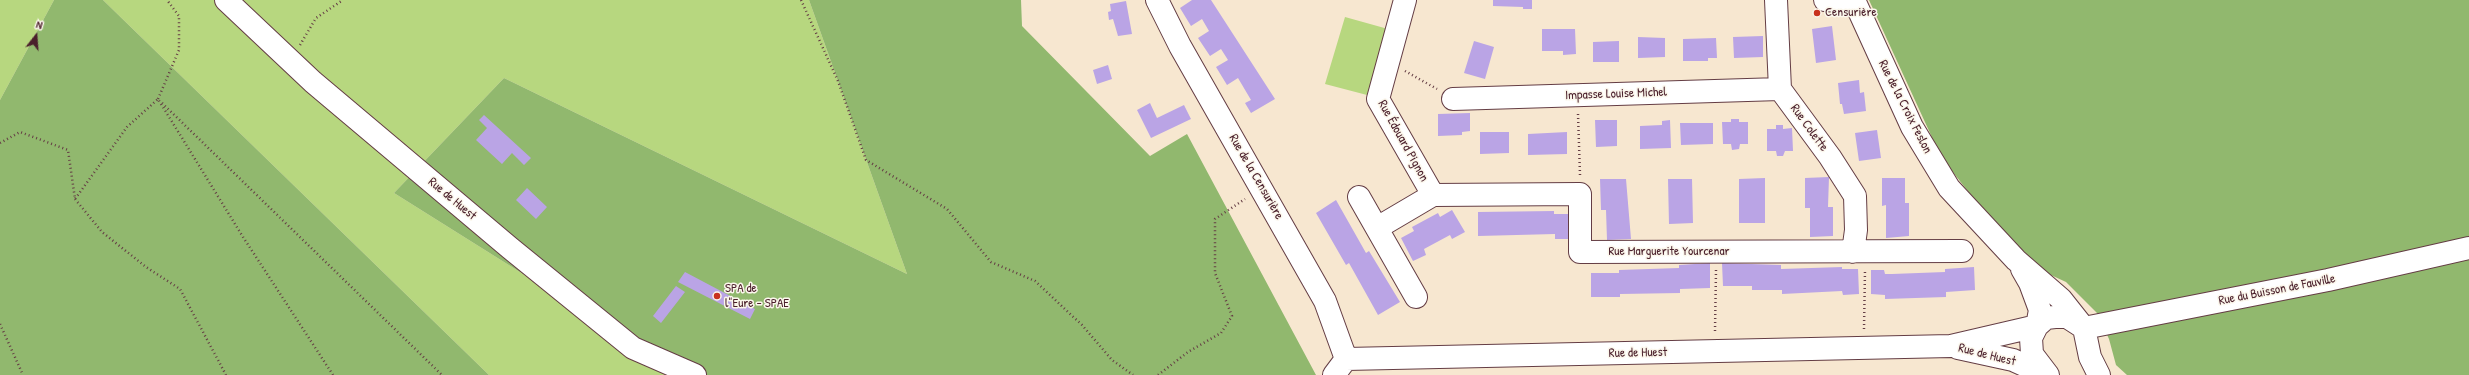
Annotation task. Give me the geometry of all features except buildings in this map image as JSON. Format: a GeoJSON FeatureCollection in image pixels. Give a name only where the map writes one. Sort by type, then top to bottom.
{"type":"FeatureCollection","features":[{"type":"Feature","properties":{"kind":"street","name":"Rue de Huest"},"geometry":{"type":"LineString","coordinates":[[226,0],[291,61],[504,243],[633,348],[694,375]]}},
{"type":"Feature","properties":{"kind":"street","name":"Rue de la Censurière"},"geometry":{"type":"LineString","coordinates":[[1157,0],[1180,46],[1326,301],[1340,367]]}},
{"type":"Feature","properties":{"kind":"street","name":"Rue Édouard Pignon"},"geometry":{"type":"LineString","coordinates":[[1377,228],[1433,195],[1378,99],[1405,0]]}},
{"type":"Feature","properties":{"kind":"street"},"geometry":{"type":"LineString","coordinates":[[1776,0],[1780,89]]}},
{"type":"Feature","properties":{"kind":"street"},"geometry":{"type":"LineString","coordinates":[[1826,0],[1854,1]]}},
{"type":"Feature","properties":{"kind":"street","name":"Rue de la Croix Feslon"},"geometry":{"type":"LineString","coordinates":[[1854,1],[1912,127],[1949,188],[2016,260],[2061,299],[2084,328]]}},
{"type":"Feature","properties":{"kind":"street","name":"Impasse Louise Michel"},"geometry":{"type":"LineString","coordinates":[[1452,99],[1780,89]]}},
{"type":"Feature","properties":{"kind":"street","name":"Rue Colette"},"geometry":{"type":"LineString","coordinates":[[1780,89],[1830,157],[1855,196],[1856,230],[1859,252]]}},
{"type":"Feature","properties":{"kind":"street"},"geometry":{"type":"LineString","coordinates":[[1433,195],[1580,194]]}},
{"type":"Feature","properties":{"kind":"street","name":"Rue Marguerite Yourcenar"},"geometry":{"type":"LineString","coordinates":[[1580,194],[1580,252],[1962,252]]}},
{"type":"Feature","properties":{"kind":"street"},"geometry":{"type":"LineString","coordinates":[[1359,197],[1416,296]]}},
{"type":"Feature","properties":{"kind":"street","name":"Rue du Buisson de Fauville"},"geometry":{"type":"LineString","coordinates":[[2084,328],[2328,280],[2469,248]]}},
{"type":"Feature","properties":{"kind":"street","name":"Rue de la Croix Feslon"},"geometry":{"type":"LineString","coordinates":[[2016,260],[2030,283],[2040,310],[2031,338],[2032,354],[2047,375]]}},
{"type":"Feature","properties":{"kind":"street","name":"Rue de Huest"},"geometry":{"type":"LineString","coordinates":[[1340,367],[1715,351],[1951,346],[2036,326],[2046,318],[2067,317],[2084,328]]}},
{"type":"Feature","properties":{"kind":"street"},"geometry":{"type":"LineString","coordinates":[[2084,328],[2090,357],[2099,375]]}},
{"type":"Feature","properties":{"kind":"street","name":"Rue de Huest"},"geometry":{"type":"LineString","coordinates":[[1951,346],[2013,360],[2047,375]]}},
{"type":"Feature","properties":{"kind":"path"},"geometry":{"type":"LineString","coordinates":[[75,199],[127,127],[158,99],[179,50],[179,16],[167,0]]}},
{"type":"Feature","properties":{"kind":"path"},"geometry":{"type":"LineString","coordinates":[[291,61],[316,18],[343,0]]}},
{"type":"Feature","properties":{"kind":"path"},"geometry":{"type":"LineString","coordinates":[[801,0],[838,81],[866,160],[947,209],[991,262],[1035,281],[1082,325],[1112,360],[1133,375]]}},
{"type":"Feature","properties":{"kind":"path"},"geometry":{"type":"LineString","coordinates":[[1388,61],[1452,99]]}},
{"type":"Feature","properties":{"kind":"path"},"geometry":{"type":"LineString","coordinates":[[1578,95],[1580,194]]}},
{"type":"Feature","properties":{"kind":"path"},"geometry":{"type":"LineString","coordinates":[[158,99],[243,237],[333,375]]}},
{"type":"Feature","properties":{"kind":"path"},"geometry":{"type":"LineString","coordinates":[[158,99],[442,375]]}},
{"type":"Feature","properties":{"kind":"path"},"geometry":{"type":"LineString","coordinates":[[0,143],[20,132],[68,150],[75,199],[102,232],[146,267],[180,289],[226,375]]}},
{"type":"Feature","properties":{"kind":"path"},"geometry":{"type":"LineString","coordinates":[[1158,375],[1188,352],[1221,333],[1232,316],[1215,273],[1215,219],[1262,188]]}},
{"type":"Feature","properties":{"kind":"path"},"geometry":{"type":"LineString","coordinates":[[1715,351],[1716,252]]}},
{"type":"Feature","properties":{"kind":"path"},"geometry":{"type":"LineString","coordinates":[[1859,252],[1864,348]]}},
{"type":"Feature","properties":{"kind":"path"},"geometry":{"type":"LineString","coordinates":[[0,324],[23,375]]}},
{"type":"Feature","properties":{"kind":"green space"},"geometry":{"type":"Polygon","coordinates":[[[0,0],[54,0],[0,100],[0,0]]]}},
{"type":"Feature","properties":{"kind":"green space"},"geometry":{"type":"Polygon","coordinates":[[[54,0],[103,0],[489,375],[0,375],[0,100],[54,0]]]}},
{"type":"Feature","properties":{"kind":"green space"},"geometry":{"type":"Polygon","coordinates":[[[103,0],[809,0],[907,274],[504,78],[394,193],[684,375],[489,375],[103,0]]]}},
{"type":"Feature","properties":{"kind":"green space"},"geometry":{"type":"Polygon","coordinates":[[[809,0],[1021,0],[1022,26],[1150,156],[1187,134],[1316,375],[684,375],[394,193],[504,78],[907,274],[809,0]]]}},
{"type":"Feature","properties":{"kind":"green space"},"geometry":{"type":"Polygon","coordinates":[[[1869,0],[2469,0],[2469,375],[2127,375],[2116,365],[2109,339],[2097,313],[2066,282],[2040,270],[1985,213],[1941,157],[1869,0]]]}},
{"type":"Feature","properties":{"kind":"green space"},"geometry":{"type":"Polygon","coordinates":[[[1345,17],[1388,29],[1367,95],[1325,84],[1345,17]]]}},
{"type":"Feature","properties":{"kind":"place","name":"Censurière"},"geometry":{"type":"Point","coordinates":[1817,13]}},
{"type":"Feature","properties":{"kind":"place","name":"SPA de l\"Eure - SPAE"},"geometry":{"type":"Point","coordinates":[717,296]}}]}
